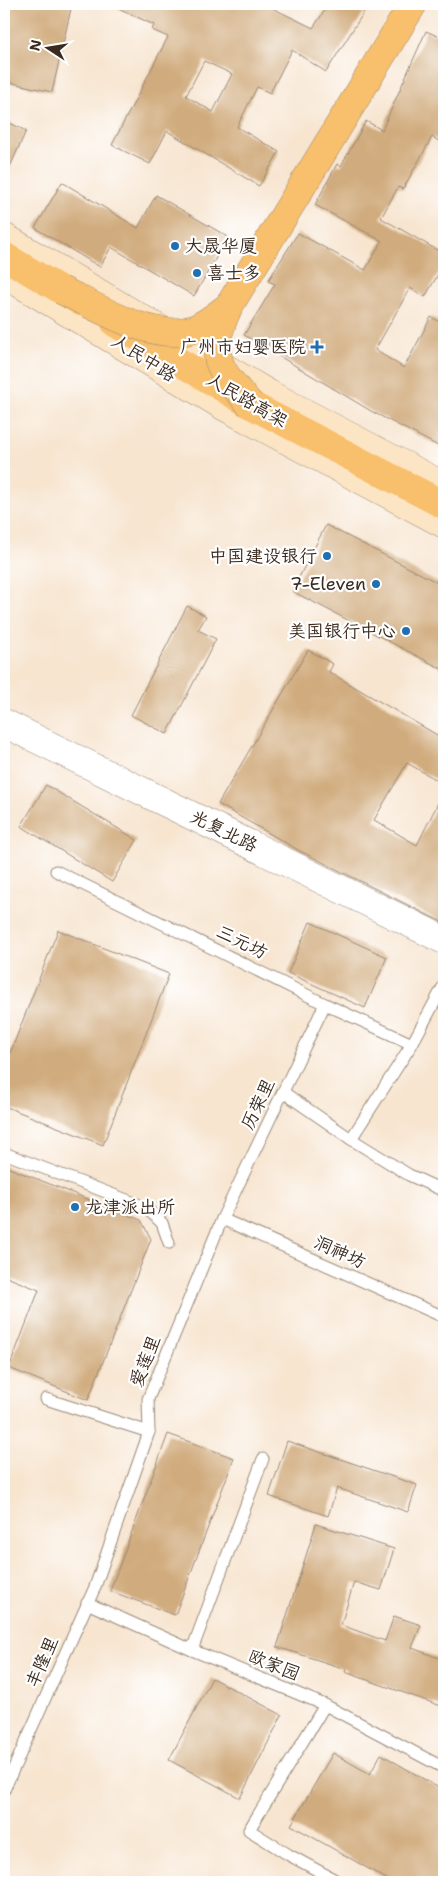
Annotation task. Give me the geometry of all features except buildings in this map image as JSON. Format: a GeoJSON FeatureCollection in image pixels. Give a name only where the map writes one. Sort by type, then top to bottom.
{"type":"FeatureCollection","features":[{"type":"Feature","properties":{"kind":"main road"},"geometry":{"type":"LineString","coordinates":[[252,405],[229,381],[216,354],[217,335],[229,306],[413,4]]}},
{"type":"Feature","properties":{"kind":"main road","name":"人民中路"},"geometry":{"type":"LineString","coordinates":[[4,237],[269,394],[444,486]]}},
{"type":"Feature","properties":{"kind":"main road","name":"人民路高架"},"geometry":{"type":"LineString","coordinates":[[4,256],[252,405],[444,505]]}},
{"type":"Feature","properties":{"kind":"main road","name":"人民中路"},"geometry":{"type":"LineString","coordinates":[[4,274],[225,407],[444,524]]}},
{"type":"Feature","properties":{"kind":"main road"},"geometry":{"type":"LineString","coordinates":[[61,290],[153,331],[178,332],[192,330],[202,326],[229,306]]}},
{"type":"Feature","properties":{"kind":"street","name":"光复北路"},"geometry":{"type":"LineString","coordinates":[[4,723],[444,940]]}},
{"type":"Feature","properties":{"kind":"lane","name":"三元坊"},"geometry":{"type":"LineString","coordinates":[[56,871],[325,1004],[412,1044]]}},
{"type":"Feature","properties":{"kind":"lane"},"geometry":{"type":"LineString","coordinates":[[351,1140],[412,1044],[444,985]]}},
{"type":"Feature","properties":{"kind":"lane","name":"历荣里"},"geometry":{"type":"LineString","coordinates":[[222,1219],[325,1004]]}},
{"type":"Feature","properties":{"kind":"lane"},"geometry":{"type":"LineString","coordinates":[[283,1092],[351,1140],[409,1175],[444,1192]]}},
{"type":"Feature","properties":{"kind":"lane"},"geometry":{"type":"LineString","coordinates":[[4,1153],[145,1207],[162,1223],[169,1243]]}},
{"type":"Feature","properties":{"kind":"lane","name":"洞神坊"},"geometry":{"type":"LineString","coordinates":[[222,1219],[444,1317]]}},
{"type":"Feature","properties":{"kind":"lane","name":"爱莲里"},"geometry":{"type":"LineString","coordinates":[[87,1603],[150,1432],[148,1399],[222,1219]]}},
{"type":"Feature","properties":{"kind":"lane"},"geometry":{"type":"LineString","coordinates":[[46,1398],[150,1432]]}},
{"type":"Feature","properties":{"kind":"lane"},"geometry":{"type":"LineString","coordinates":[[192,1650],[263,1459]]}},
{"type":"Feature","properties":{"kind":"lane","name":"欧家园"},"geometry":{"type":"LineString","coordinates":[[87,1603],[192,1650],[325,1705],[444,1768]]}},
{"type":"Feature","properties":{"kind":"lane","name":"丰隆里"},"geometry":{"type":"LineString","coordinates":[[4,1790],[87,1603]]}},
{"type":"Feature","properties":{"kind":"lane"},"geometry":{"type":"LineString","coordinates":[[325,1705],[249,1830],[289,1856],[338,1882]]}},
{"type":"Feature","properties":{"kind":"place","name":"大晟华厦"},"geometry":{"type":"Point","coordinates":[175,246]}},
{"type":"Feature","properties":{"kind":"place","name":"喜士多"},"geometry":{"type":"Point","coordinates":[197,273]}},
{"type":"Feature","properties":{"kind":"place","name":"广州市妇婴医院"},"geometry":{"type":"Point","coordinates":[317,347]}},
{"type":"Feature","properties":{"kind":"place","name":"中国建设银行"},"geometry":{"type":"Point","coordinates":[327,556]}},
{"type":"Feature","properties":{"kind":"place","name":"7-Eleven"},"geometry":{"type":"Point","coordinates":[376,584]}},
{"type":"Feature","properties":{"kind":"place","name":"美国银行中心"},"geometry":{"type":"Point","coordinates":[406,631]}},
{"type":"Feature","properties":{"kind":"place","name":"龙津派出所"},"geometry":{"type":"Point","coordinates":[75,1207]}}]}
